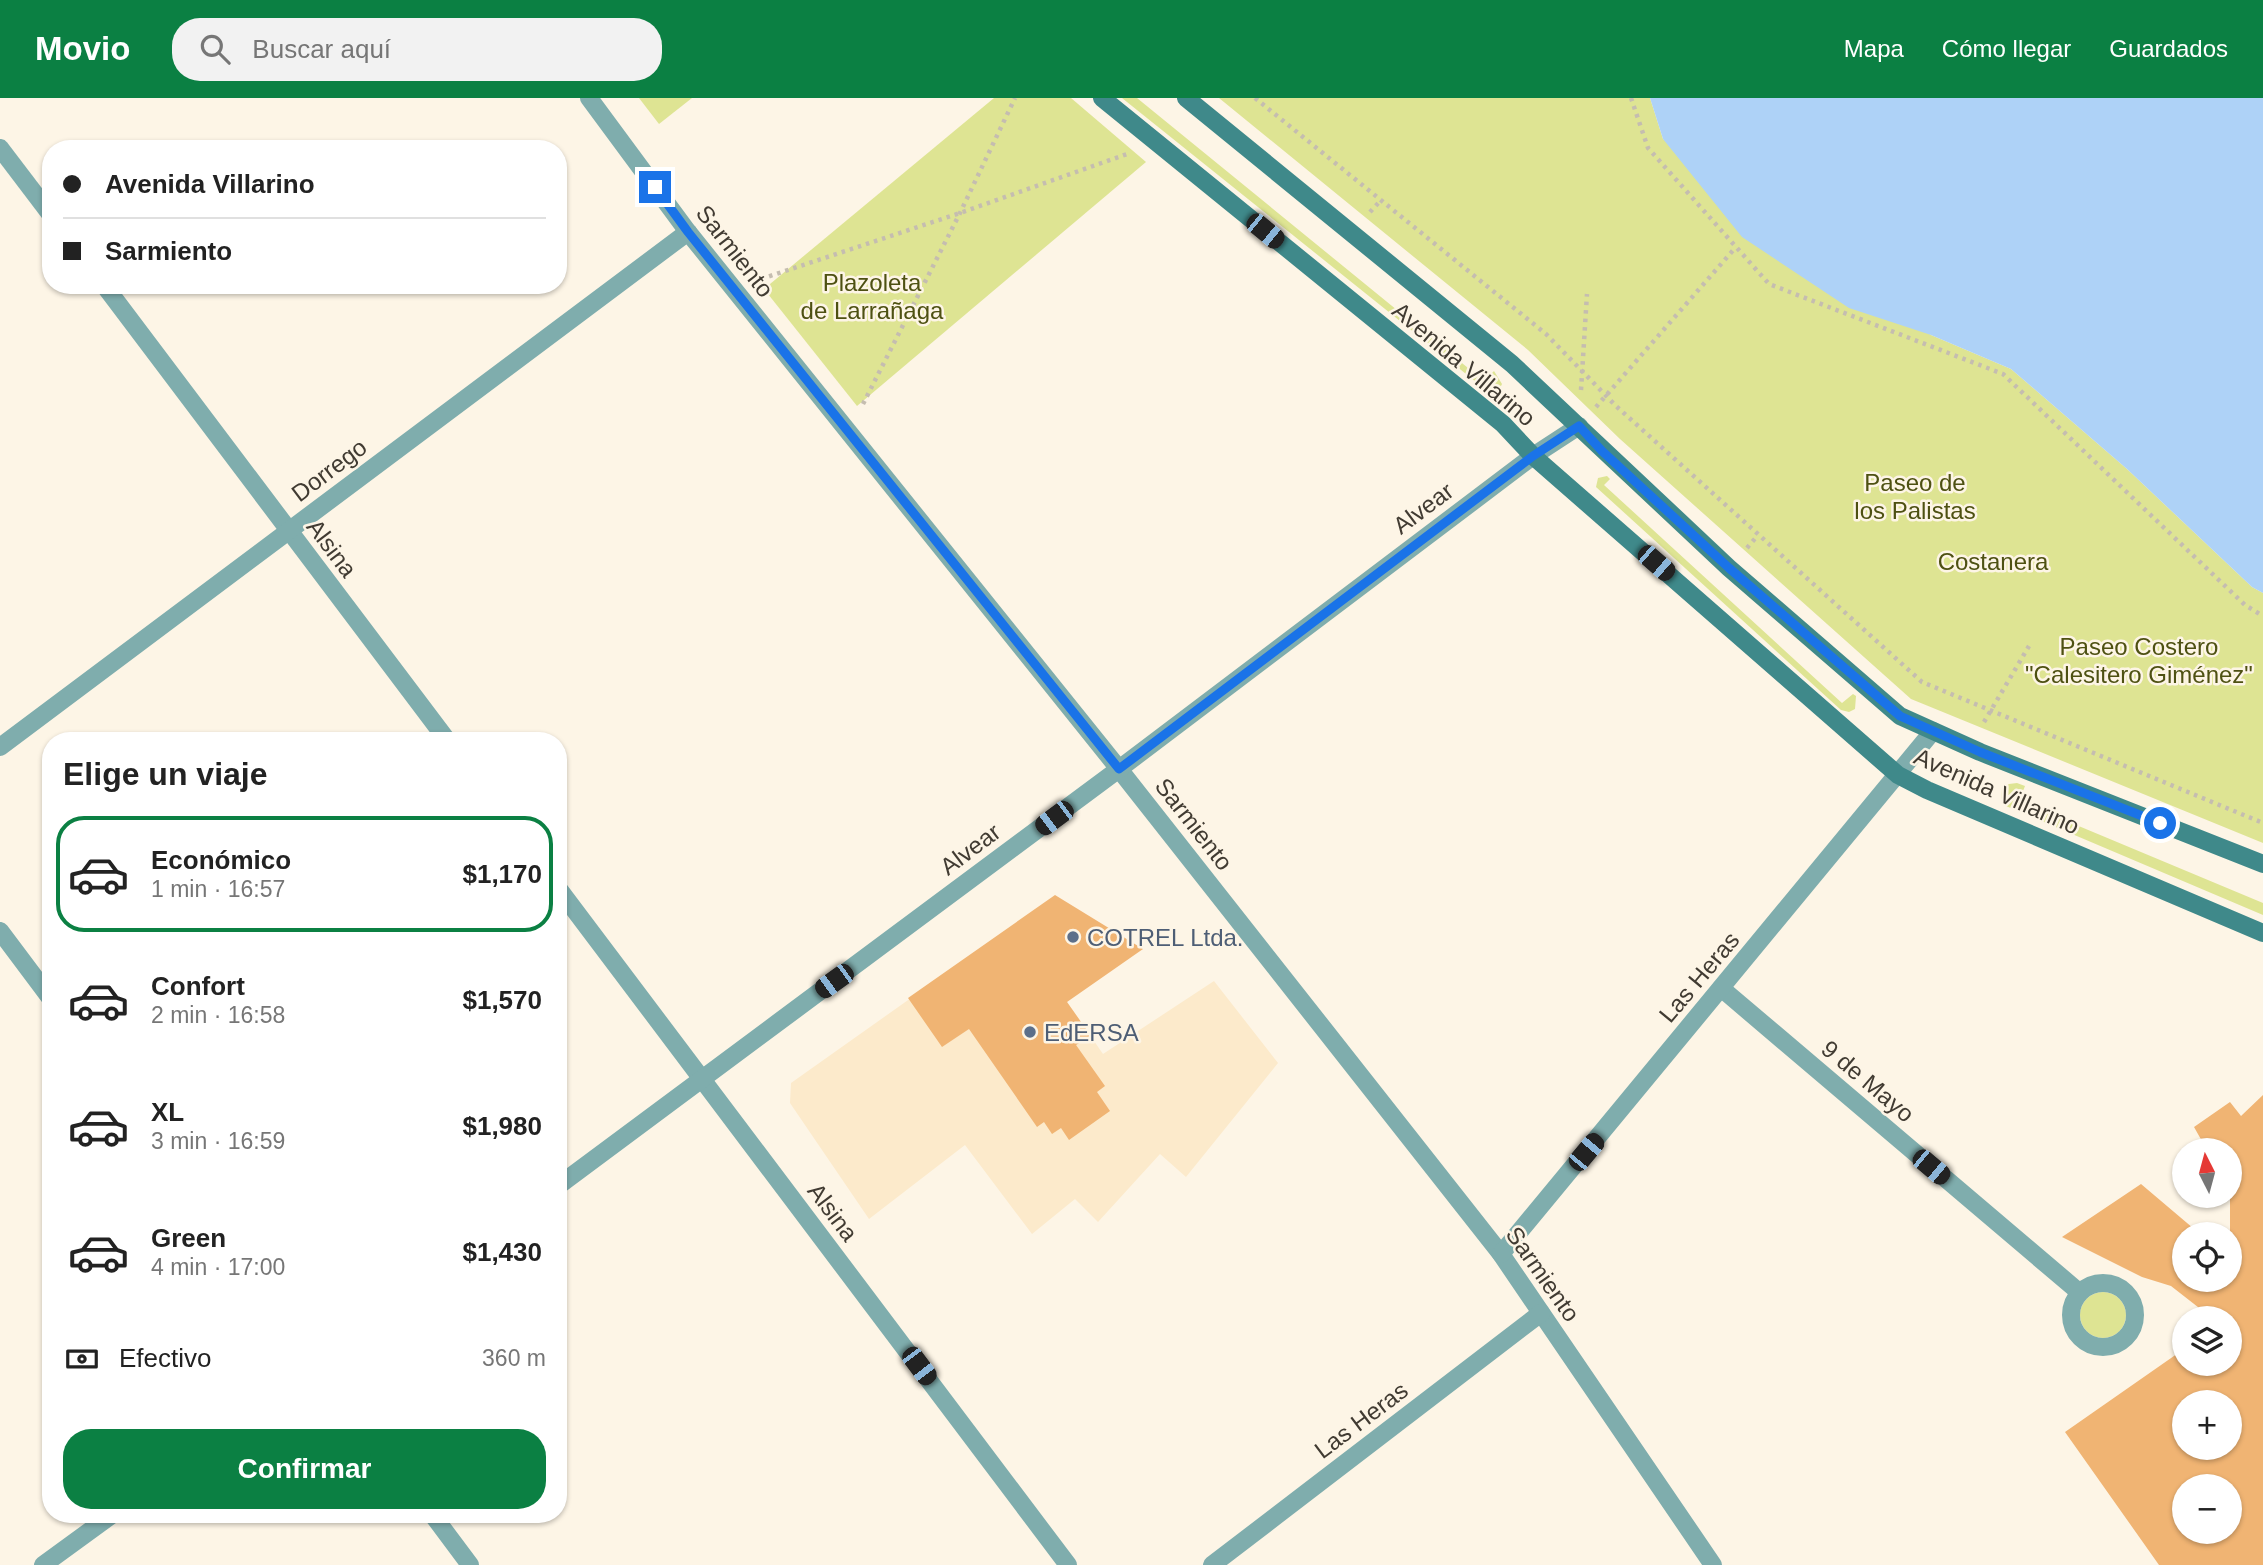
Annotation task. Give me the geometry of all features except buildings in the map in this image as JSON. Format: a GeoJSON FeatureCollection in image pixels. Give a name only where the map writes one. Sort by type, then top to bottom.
{"type":"FeatureCollection","features":[{"type":"Feature","properties":{"kind":"main road","name":"Avenida Villarino"},"geometry":{"type":"LineString","coordinates":[[1102,98],[1503,424],[1533,456],[1898,775],[2263,933]]}},
{"type":"Feature","properties":{"kind":"main road","name":"Avenida Villarino"},"geometry":{"type":"LineString","coordinates":[[1186,98],[1512,364],[1729,568],[1900,716],[1969,747],[2263,864]]}},
{"type":"Feature","properties":{"kind":"street","name":"Sarmiento"},"geometry":{"type":"LineString","coordinates":[[589,98],[688,232],[1119,769],[1501,1254],[1713,1565]]}},
{"type":"Feature","properties":{"kind":"street"},"geometry":{"type":"LineString","coordinates":[[0,148],[42,203]]}},
{"type":"Feature","properties":{"kind":"street","name":"Dorrego"},"geometry":{"type":"LineString","coordinates":[[0,747],[688,232]]}},
{"type":"Feature","properties":{"kind":"street","name":"Alsina"},"geometry":{"type":"LineString","coordinates":[[111,294],[441,732]]}},
{"type":"Feature","properties":{"kind":"street","name":"Alvear"},"geometry":{"type":"LineString","coordinates":[[567,1178],[1119,769],[1533,456],[1579,426]]}},
{"type":"Feature","properties":{"kind":"street","name":"Las Heras"},"geometry":{"type":"LineString","coordinates":[[1501,1254],[1933,731]]}},
{"type":"Feature","properties":{"kind":"street","name":"Alsina"},"geometry":{"type":"LineString","coordinates":[[567,900],[1068,1565]]}},
{"type":"Feature","properties":{"kind":"street"},"geometry":{"type":"LineString","coordinates":[[0,931],[42,987]]}},
{"type":"Feature","properties":{"kind":"street","name":"9 de Mayo"},"geometry":{"type":"LineString","coordinates":[[1721,988],[2079,1292]]}},
{"type":"Feature","properties":{"kind":"street","name":"Las Heras"},"geometry":{"type":"LineString","coordinates":[[1212,1565],[1541,1313]]}},
{"type":"Feature","properties":{"kind":"street"},"geometry":{"type":"LineString","coordinates":[[43,1565],[101,1523]]}},
{"type":"Feature","properties":{"kind":"street"},"geometry":{"type":"LineString","coordinates":[[439,1523],[470,1565]]}},
{"type":"Feature","properties":{"kind":"path"},"geometry":{"type":"LineString","coordinates":[[849,433],[1015,98]]}},
{"type":"Feature","properties":{"kind":"path"},"geometry":{"type":"LineString","coordinates":[[1255,98],[1546,334],[1606,396],[1922,682],[2263,824]]}},
{"type":"Feature","properties":{"kind":"path"},"geometry":{"type":"LineString","coordinates":[[1631,98],[1648,148],[1769,284],[2003,374],[2245,605],[2263,616]]}},
{"type":"Feature","properties":{"kind":"path"},"geometry":{"type":"LineString","coordinates":[[733,288],[960,213],[1157,143]]}},
{"type":"Feature","properties":{"kind":"path"},"geometry":{"type":"LineString","coordinates":[[1579,426],[1736,247]]}},
{"type":"Feature","properties":{"kind":"path"},"geometry":{"type":"LineString","coordinates":[[1579,426],[1587,294]]}},
{"type":"Feature","properties":{"kind":"path"},"geometry":{"type":"LineString","coordinates":[[1969,747],[2029,646]]}},
{"type":"Feature","properties":{"kind":"shaded area","name":"EdERSA"},"geometry":{"type":"Polygon","coordinates":[[[1014,925],[1103,1054],[1214,981],[1278,1063],[1186,1177],[1160,1154],[1098,1222],[1075,1199],[1032,1234],[965,1145],[869,1219],[790,1103],[791,1083],[1014,925]]]}},
{"type":"Feature","properties":{"kind":"green space"},"geometry":{"type":"Polygon","coordinates":[[[639,98],[692,98],[659,124],[639,98]]]}},
{"type":"Feature","properties":{"kind":"green space","name":"Plazoleta de Larrañaga"},"geometry":{"type":"Polygon","coordinates":[[[994,98],[1071,98],[1146,162],[857,406],[764,289],[994,98]]]}},
{"type":"Feature","properties":{"kind":"green space"},"geometry":{"type":"Polygon","coordinates":[[[1122,98],[1137,98],[1484,381],[1494,371],[1502,384],[1499,390],[1486,390],[1122,98]]]}},
{"type":"Feature","properties":{"kind":"green space","name":"Paseo de los Palistas"},"geometry":{"type":"Polygon","coordinates":[[[1219,98],[1650,98],[1663,139],[1931,335],[2011,369],[2127,469],[2252,587],[2263,593],[2263,843],[1911,699],[1620,439],[1528,350],[1219,98]]]}},
{"type":"Feature","properties":{"kind":"green space"},"geometry":{"type":"Polygon","coordinates":[[[1607,476],[1610,479],[1604,485],[1842,703],[1853,694],[1856,696],[1855,709],[1849,712],[1841,710],[1596,487],[1598,478],[1607,476]]]}},
{"type":"Feature","properties":{"kind":"green space"},"geometry":{"type":"Polygon","coordinates":[[[2017,783],[2025,786],[2019,801],[2263,903],[2263,915],[2006,806],[2001,798],[2002,789],[2017,783]]]}},
{"type":"Feature","properties":{"kind":"green space"},"geometry":{"type":"Polygon","coordinates":[[[2103,1292],[2119,1299],[2126,1315],[2119,1331],[2103,1338],[2087,1331],[2080,1315],[2087,1299],[2103,1292]]]}},
{"type":"Feature","properties":{"kind":"water"},"geometry":{"type":"Polygon","coordinates":[[[1650,98],[2263,98],[2263,593],[2252,587],[2127,469],[2011,369],[1931,335],[1849,308],[1742,237],[1663,139],[1650,98]]]}},
{"type":"Feature","properties":{"kind":"place","name":"COTREL Ltda."},"geometry":{"type":"Point","coordinates":[1073,937]}},
{"type":"Feature","properties":{"kind":"place","name":"EdERSA"},"geometry":{"type":"Point","coordinates":[1030,1032]}},
{"type":"Feature","properties":{"kind":"route"},"geometry":{"type":"LineString","coordinates":[[655,187],[688,232],[1119,769],[1533,456],[1579,426],[1602,451],[1729,568],[1900,716],[1980,752],[2160,823]]}},
{"type":"Feature","properties":{"kind":"park label","name":"Costanera"},"geometry":{"type":"Point","coordinates":[1993,561]}},
{"type":"Feature","properties":{"kind":"park label","name":"Paseo Costero \"Calesitero Giménez\""},"geometry":{"type":"Point","coordinates":[2139,660]}}]}
